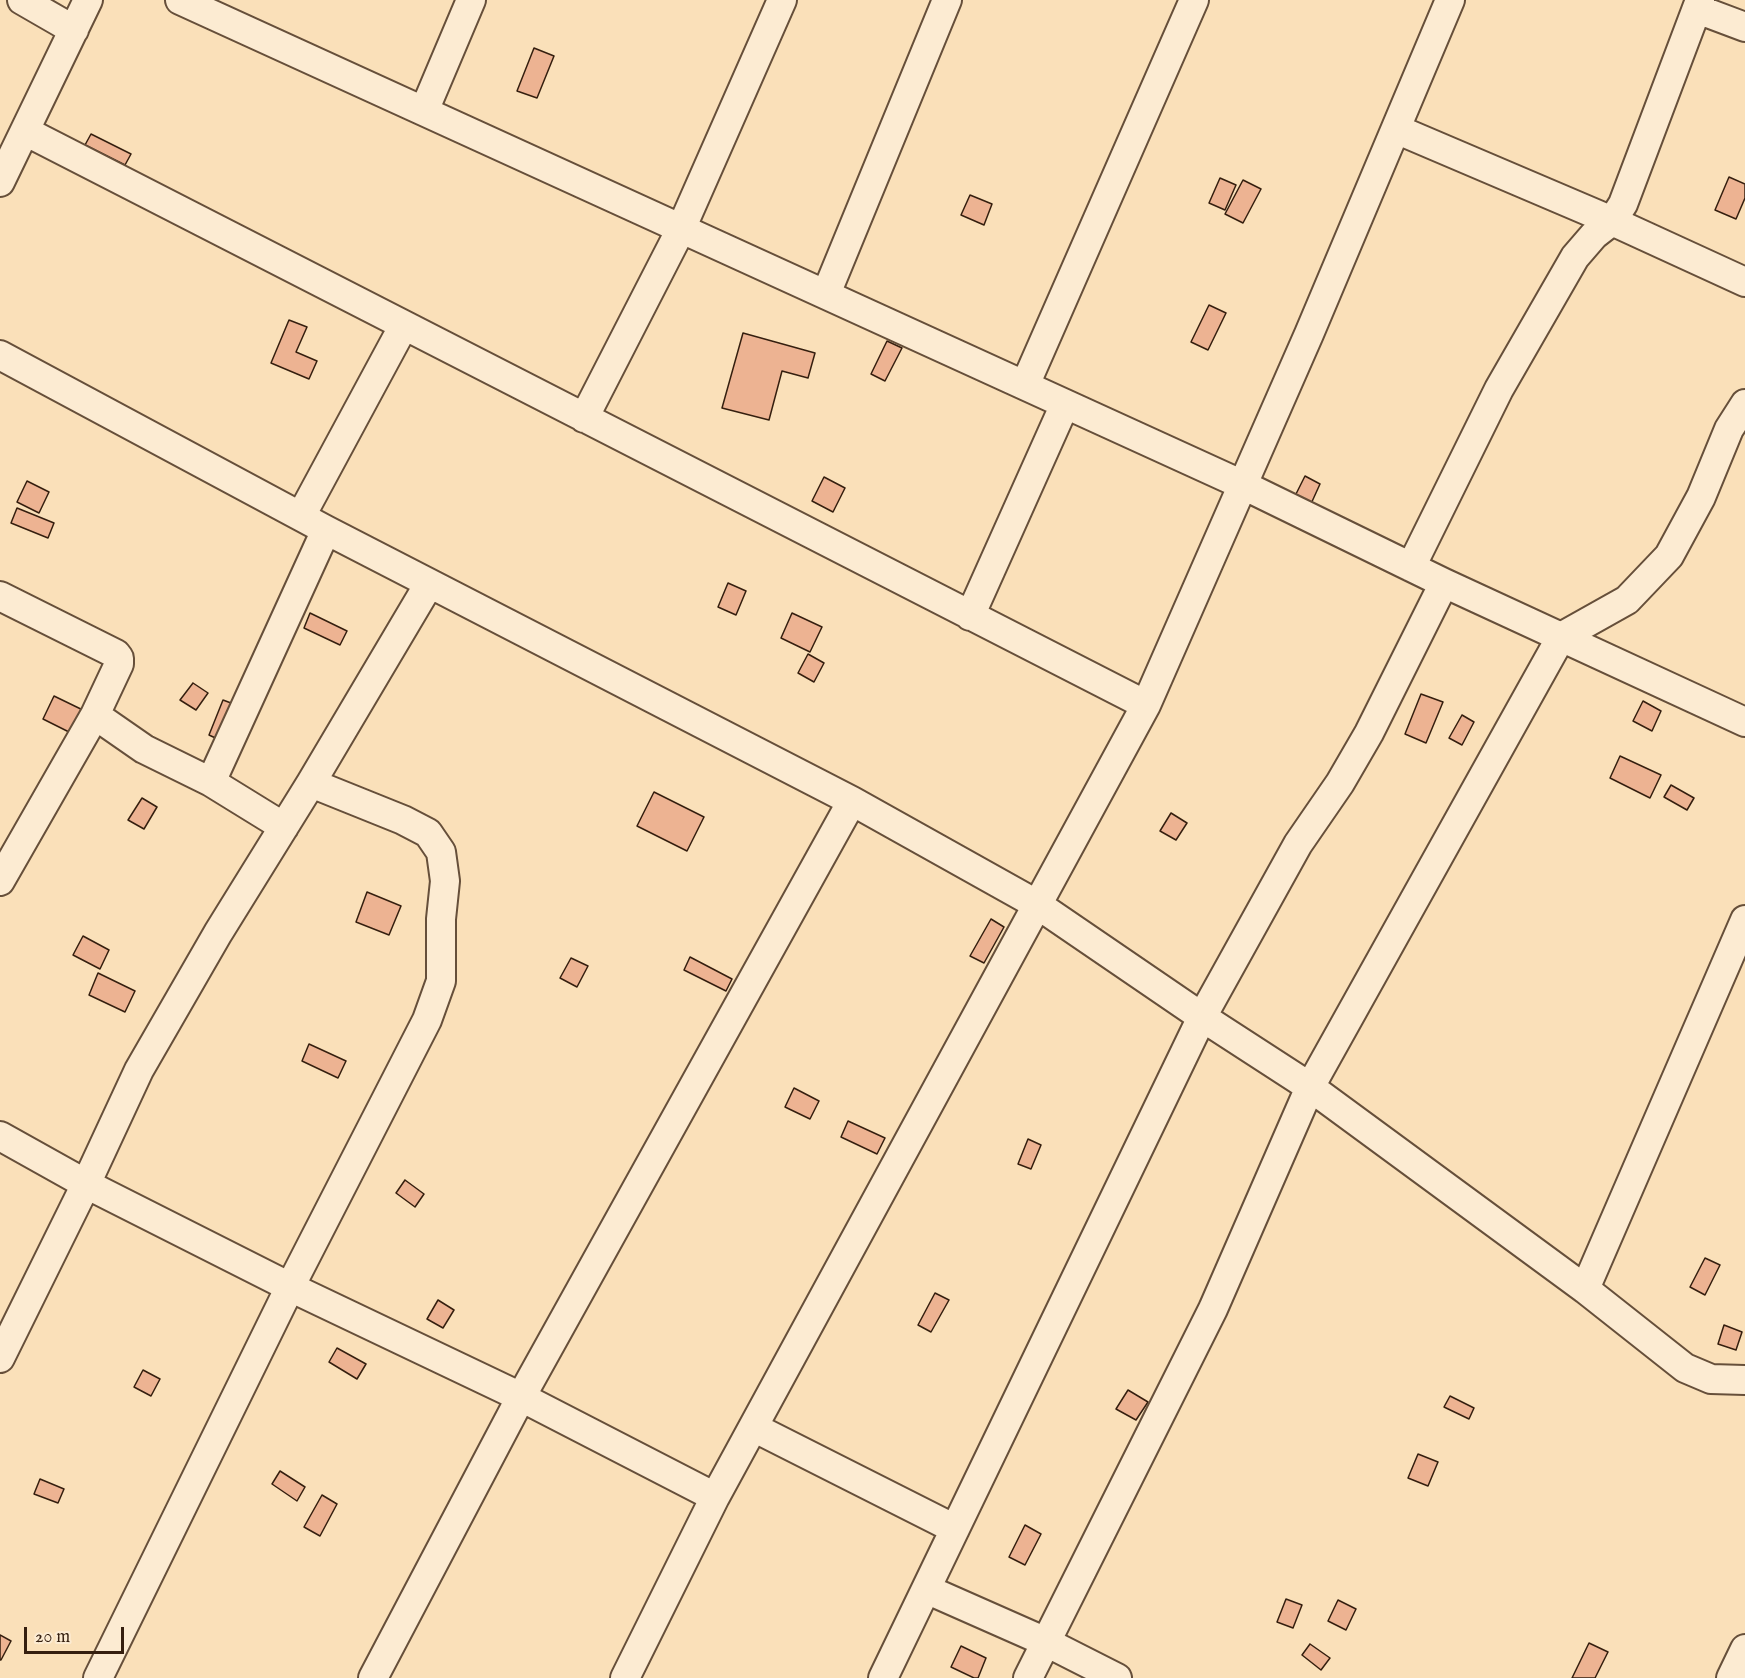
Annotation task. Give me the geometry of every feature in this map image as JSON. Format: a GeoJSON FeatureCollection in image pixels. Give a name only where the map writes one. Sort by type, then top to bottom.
{"type":"FeatureCollection","features":[{"type":"Feature","properties":{"kind":"street"},"geometry":{"type":"LineString","coordinates":[[22,0],[74,30]]}},
{"type":"Feature","properties":{"kind":"street"},"geometry":{"type":"LineString","coordinates":[[0,182],[88,0]]}},
{"type":"Feature","properties":{"kind":"street"},"geometry":{"type":"LineString","coordinates":[[180,0],[1243,485],[1444,583],[1745,722]]}},
{"type":"Feature","properties":{"kind":"street"},"geometry":{"type":"LineString","coordinates":[[424,111],[471,0]]}},
{"type":"Feature","properties":{"kind":"street"},"geometry":{"type":"LineString","coordinates":[[584,418],[681,229],[782,0]]}},
{"type":"Feature","properties":{"kind":"street"},"geometry":{"type":"LineString","coordinates":[[826,294],[947,0]]}},
{"type":"Feature","properties":{"kind":"street"},"geometry":{"type":"LineString","coordinates":[[1025,386],[1194,0]]}},
{"type":"Feature","properties":{"kind":"street"},"geometry":{"type":"LineString","coordinates":[[625,1678],[715,1497],[1146,705],[1309,334],[1450,0]]}},
{"type":"Feature","properties":{"kind":"street"},"geometry":{"type":"LineString","coordinates":[[1411,567],[1498,389],[1575,258],[1594,236],[1612,221],[1623,204],[1699,5],[1745,27]]}},
{"type":"Feature","properties":{"kind":"street"},"geometry":{"type":"LineString","coordinates":[[1396,129],[1612,221],[1745,282]]}},
{"type":"Feature","properties":{"kind":"street"},"geometry":{"type":"LineString","coordinates":[[25,131],[1146,705]]}},
{"type":"Feature","properties":{"kind":"street"},"geometry":{"type":"LineString","coordinates":[[301,516],[404,325]]}},
{"type":"Feature","properties":{"kind":"street"},"geometry":{"type":"LineString","coordinates":[[0,355],[429,584],[852,801],[1038,905],[1202,1017],[1310,1087],[1585,1289],[1685,1368],[1711,1379],[1745,1380]]}},
{"type":"Feature","properties":{"kind":"street"},"geometry":{"type":"LineString","coordinates":[[970,616],[1065,404]]}},
{"type":"Feature","properties":{"kind":"street"},"geometry":{"type":"LineString","coordinates":[[1028,1678],[1213,1309],[1310,1087],[1561,637],[1628,600],[1669,556],[1701,497],[1729,429],[1745,404]]}},
{"type":"Feature","properties":{"kind":"street"},"geometry":{"type":"LineString","coordinates":[[211,782],[326,530]]}},
{"type":"Feature","properties":{"kind":"street"},"geometry":{"type":"LineString","coordinates":[[883,1678],[1202,1017],[1298,844],[1340,783],[1369,733],[1444,583]]}},
{"type":"Feature","properties":{"kind":"street"},"geometry":{"type":"LineString","coordinates":[[0,1358],[86,1184],[139,1070],[218,933],[311,783],[429,584]]}},
{"type":"Feature","properties":{"kind":"street"},"geometry":{"type":"LineString","coordinates":[[0,596],[116,654],[119,658],[119,664],[95,715],[0,882]]}},
{"type":"Feature","properties":{"kind":"street"},"geometry":{"type":"LineString","coordinates":[[95,715],[144,749],[211,782],[284,827]]}},
{"type":"Feature","properties":{"kind":"street"},"geometry":{"type":"LineString","coordinates":[[98,1678],[290,1287],[427,1020],[441,981],[441,919],[445,881],[441,852],[428,833],[404,820],[311,783]]}},
{"type":"Feature","properties":{"kind":"street"},"geometry":{"type":"LineString","coordinates":[[372,1678],[521,1397],[852,801]]}},
{"type":"Feature","properties":{"kind":"street"},"geometry":{"type":"LineString","coordinates":[[1585,1289],[1745,920]]}},
{"type":"Feature","properties":{"kind":"street"},"geometry":{"type":"LineString","coordinates":[[0,1136],[86,1184],[290,1287],[521,1397],[715,1497]]}},
{"type":"Feature","properties":{"kind":"street"},"geometry":{"type":"LineString","coordinates":[[753,1427],[955,1529]]}},
{"type":"Feature","properties":{"kind":"street"},"geometry":{"type":"LineString","coordinates":[[926,1589],[1046,1642],[1117,1678]]}},
{"type":"Feature","properties":{"kind":"street"},"geometry":{"type":"LineString","coordinates":[[1731,1678],[1745,1649]]}},
{"type":"Feature","properties":{"kind":"building"},"geometry":{"type":"Polygon","coordinates":[[[534,48],[554,56],[537,98],[517,91],[534,48]]]}},
{"type":"Feature","properties":{"kind":"building"},"geometry":{"type":"Polygon","coordinates":[[[91,134],[131,154],[125,165],[85,145],[91,134]]]}},
{"type":"Feature","properties":{"kind":"building"},"geometry":{"type":"Polygon","coordinates":[[[1729,177],[1745,184],[1745,198],[1736,219],[1715,210],[1729,177]]]}},
{"type":"Feature","properties":{"kind":"building"},"geometry":{"type":"Polygon","coordinates":[[[1220,178],[1236,185],[1225,210],[1209,203],[1220,178]]]}},
{"type":"Feature","properties":{"kind":"building"},"geometry":{"type":"Polygon","coordinates":[[[1243,180],[1261,189],[1243,223],[1225,214],[1243,180]]]}},
{"type":"Feature","properties":{"kind":"building"},"geometry":{"type":"Polygon","coordinates":[[[970,195],[992,204],[984,225],[961,215],[970,195]]]}},
{"type":"Feature","properties":{"kind":"building"},"geometry":{"type":"Polygon","coordinates":[[[1209,305],[1226,313],[1208,350],[1191,342],[1209,305]]]}},
{"type":"Feature","properties":{"kind":"building"},"geometry":{"type":"Polygon","coordinates":[[[289,320],[307,327],[296,352],[317,361],[309,379],[271,363],[289,320]]]}},
{"type":"Feature","properties":{"kind":"building"},"geometry":{"type":"Polygon","coordinates":[[[743,333],[815,353],[808,378],[782,371],[769,420],[722,408],[743,333]]]}},
{"type":"Feature","properties":{"kind":"building"},"geometry":{"type":"Polygon","coordinates":[[[887,341],[902,348],[885,381],[871,374],[887,341]]]}},
{"type":"Feature","properties":{"kind":"building"},"geometry":{"type":"Polygon","coordinates":[[[1305,476],[1320,484],[1310,506],[1294,498],[1305,476]]]}},
{"type":"Feature","properties":{"kind":"building"},"geometry":{"type":"Polygon","coordinates":[[[824,477],[845,488],[833,512],[812,501],[824,477]]]}},
{"type":"Feature","properties":{"kind":"building"},"geometry":{"type":"Polygon","coordinates":[[[27,481],[49,492],[39,513],[17,502],[27,481]]]}},
{"type":"Feature","properties":{"kind":"building"},"geometry":{"type":"Polygon","coordinates":[[[17,508],[54,523],[48,538],[11,523],[17,508]]]}},
{"type":"Feature","properties":{"kind":"building"},"geometry":{"type":"Polygon","coordinates":[[[728,583],[746,591],[736,615],[718,607],[728,583]]]}},
{"type":"Feature","properties":{"kind":"building"},"geometry":{"type":"Polygon","coordinates":[[[310,613],[347,631],[340,645],[304,628],[310,613]]]}},
{"type":"Feature","properties":{"kind":"building"},"geometry":{"type":"Polygon","coordinates":[[[792,613],[822,627],[810,652],[781,638],[792,613]]]}},
{"type":"Feature","properties":{"kind":"building"},"geometry":{"type":"Polygon","coordinates":[[[808,654],[824,663],[814,682],[798,673],[808,654]]]}},
{"type":"Feature","properties":{"kind":"building"},"geometry":{"type":"Polygon","coordinates":[[[193,683],[208,693],[196,710],[180,700],[193,683]]]}},
{"type":"Feature","properties":{"kind":"building"},"geometry":{"type":"Polygon","coordinates":[[[1421,694],[1443,702],[1426,743],[1405,734],[1421,694]]]}},
{"type":"Feature","properties":{"kind":"building"},"geometry":{"type":"Polygon","coordinates":[[[54,696],[89,713],[77,736],[43,719],[54,696]]]}},
{"type":"Feature","properties":{"kind":"building"},"geometry":{"type":"Polygon","coordinates":[[[223,700],[239,706],[224,742],[209,735],[223,700]]]}},
{"type":"Feature","properties":{"kind":"building"},"geometry":{"type":"Polygon","coordinates":[[[1643,701],[1661,711],[1652,731],[1633,721],[1643,701]]]}},
{"type":"Feature","properties":{"kind":"building"},"geometry":{"type":"Polygon","coordinates":[[[1462,715],[1474,722],[1462,745],[1449,738],[1462,715]]]}},
{"type":"Feature","properties":{"kind":"building"},"geometry":{"type":"Polygon","coordinates":[[[1620,756],[1661,775],[1650,798],[1610,778],[1620,756]]]}},
{"type":"Feature","properties":{"kind":"building"},"geometry":{"type":"Polygon","coordinates":[[[1671,785],[1694,798],[1687,810],[1664,797],[1671,785]]]}},
{"type":"Feature","properties":{"kind":"building"},"geometry":{"type":"Polygon","coordinates":[[[654,792],[704,817],[687,851],[637,826],[654,792]]]}},
{"type":"Feature","properties":{"kind":"building"},"geometry":{"type":"Polygon","coordinates":[[[142,798],[157,807],[144,829],[128,820],[142,798]]]}},
{"type":"Feature","properties":{"kind":"building"},"geometry":{"type":"Polygon","coordinates":[[[1171,813],[1187,823],[1176,840],[1160,831],[1171,813]]]}},
{"type":"Feature","properties":{"kind":"building"},"geometry":{"type":"Polygon","coordinates":[[[367,892],[401,906],[389,935],[356,922],[367,892]]]}},
{"type":"Feature","properties":{"kind":"building"},"geometry":{"type":"Polygon","coordinates":[[[991,919],[1004,927],[984,963],[970,956],[991,919]]]}},
{"type":"Feature","properties":{"kind":"building"},"geometry":{"type":"Polygon","coordinates":[[[83,936],[109,950],[100,969],[73,955],[83,936]]]}},
{"type":"Feature","properties":{"kind":"building"},"geometry":{"type":"Polygon","coordinates":[[[690,957],[732,979],[726,991],[684,970],[690,957]]]}},
{"type":"Feature","properties":{"kind":"building"},"geometry":{"type":"Polygon","coordinates":[[[571,958],[588,966],[577,987],[560,978],[571,958]]]}},
{"type":"Feature","properties":{"kind":"building"},"geometry":{"type":"Polygon","coordinates":[[[98,973],[135,991],[125,1012],[89,995],[98,973]]]}},
{"type":"Feature","properties":{"kind":"building"},"geometry":{"type":"Polygon","coordinates":[[[309,1044],[346,1061],[338,1078],[302,1061],[309,1044]]]}},
{"type":"Feature","properties":{"kind":"building"},"geometry":{"type":"Polygon","coordinates":[[[794,1088],[819,1101],[810,1119],[785,1107],[794,1088]]]}},
{"type":"Feature","properties":{"kind":"building"},"geometry":{"type":"Polygon","coordinates":[[[848,1121],[885,1138],[877,1154],[841,1137],[848,1121]]]}},
{"type":"Feature","properties":{"kind":"building"},"geometry":{"type":"Polygon","coordinates":[[[1028,1139],[1041,1145],[1031,1169],[1018,1164],[1028,1139]]]}},
{"type":"Feature","properties":{"kind":"building"},"geometry":{"type":"Polygon","coordinates":[[[405,1180],[424,1194],[415,1207],[396,1193],[405,1180]]]}},
{"type":"Feature","properties":{"kind":"building"},"geometry":{"type":"Polygon","coordinates":[[[1705,1258],[1720,1265],[1705,1295],[1690,1287],[1705,1258]]]}},
{"type":"Feature","properties":{"kind":"building"},"geometry":{"type":"Polygon","coordinates":[[[935,1293],[949,1300],[931,1332],[918,1325],[935,1293]]]}},
{"type":"Feature","properties":{"kind":"building"},"geometry":{"type":"Polygon","coordinates":[[[438,1300],[454,1310],[443,1328],[427,1319],[438,1300]]]}},
{"type":"Feature","properties":{"kind":"building"},"geometry":{"type":"Polygon","coordinates":[[[1724,1325],[1742,1332],[1736,1350],[1718,1344],[1724,1325]]]}},
{"type":"Feature","properties":{"kind":"building"},"geometry":{"type":"Polygon","coordinates":[[[337,1348],[366,1364],[357,1379],[329,1362],[337,1348]]]}},
{"type":"Feature","properties":{"kind":"building"},"geometry":{"type":"Polygon","coordinates":[[[143,1370],[160,1379],[151,1396],[134,1387],[143,1370]]]}},
{"type":"Feature","properties":{"kind":"building"},"geometry":{"type":"Polygon","coordinates":[[[1128,1390],[1148,1402],[1136,1420],[1116,1409],[1128,1390]]]}},
{"type":"Feature","properties":{"kind":"building"},"geometry":{"type":"Polygon","coordinates":[[[1450,1396],[1474,1408],[1469,1419],[1444,1407],[1450,1396]]]}},
{"type":"Feature","properties":{"kind":"building"},"geometry":{"type":"Polygon","coordinates":[[[1418,1454],[1438,1462],[1428,1486],[1408,1478],[1418,1454]]]}},
{"type":"Feature","properties":{"kind":"building"},"geometry":{"type":"Polygon","coordinates":[[[280,1471],[305,1487],[297,1501],[272,1484],[280,1471]]]}},
{"type":"Feature","properties":{"kind":"building"},"geometry":{"type":"Polygon","coordinates":[[[40,1479],[64,1489],[58,1503],[34,1494],[40,1479]]]}},
{"type":"Feature","properties":{"kind":"building"},"geometry":{"type":"Polygon","coordinates":[[[322,1495],[337,1504],[320,1536],[304,1527],[322,1495]]]}},
{"type":"Feature","properties":{"kind":"building"},"geometry":{"type":"Polygon","coordinates":[[[1025,1525],[1041,1534],[1025,1565],[1009,1557],[1025,1525]]]}},
{"type":"Feature","properties":{"kind":"building"},"geometry":{"type":"Polygon","coordinates":[[[1286,1599],[1302,1605],[1293,1628],[1277,1622],[1286,1599]]]}},
{"type":"Feature","properties":{"kind":"building"},"geometry":{"type":"Polygon","coordinates":[[[1338,1600],[1356,1609],[1346,1630],[1328,1621],[1338,1600]]]}},
{"type":"Feature","properties":{"kind":"building"},"geometry":{"type":"Polygon","coordinates":[[[0,1635],[11,1641],[1,1660],[0,1660],[0,1635]]]}},
{"type":"Feature","properties":{"kind":"building"},"geometry":{"type":"Polygon","coordinates":[[[1589,1643],[1608,1652],[1595,1678],[1572,1678],[1589,1643]]]}},
{"type":"Feature","properties":{"kind":"building"},"geometry":{"type":"Polygon","coordinates":[[[1310,1644],[1330,1658],[1321,1670],[1302,1655],[1310,1644]]]}},
{"type":"Feature","properties":{"kind":"building"},"geometry":{"type":"Polygon","coordinates":[[[961,1646],[986,1658],[978,1678],[951,1667],[961,1646]]]}}]}
